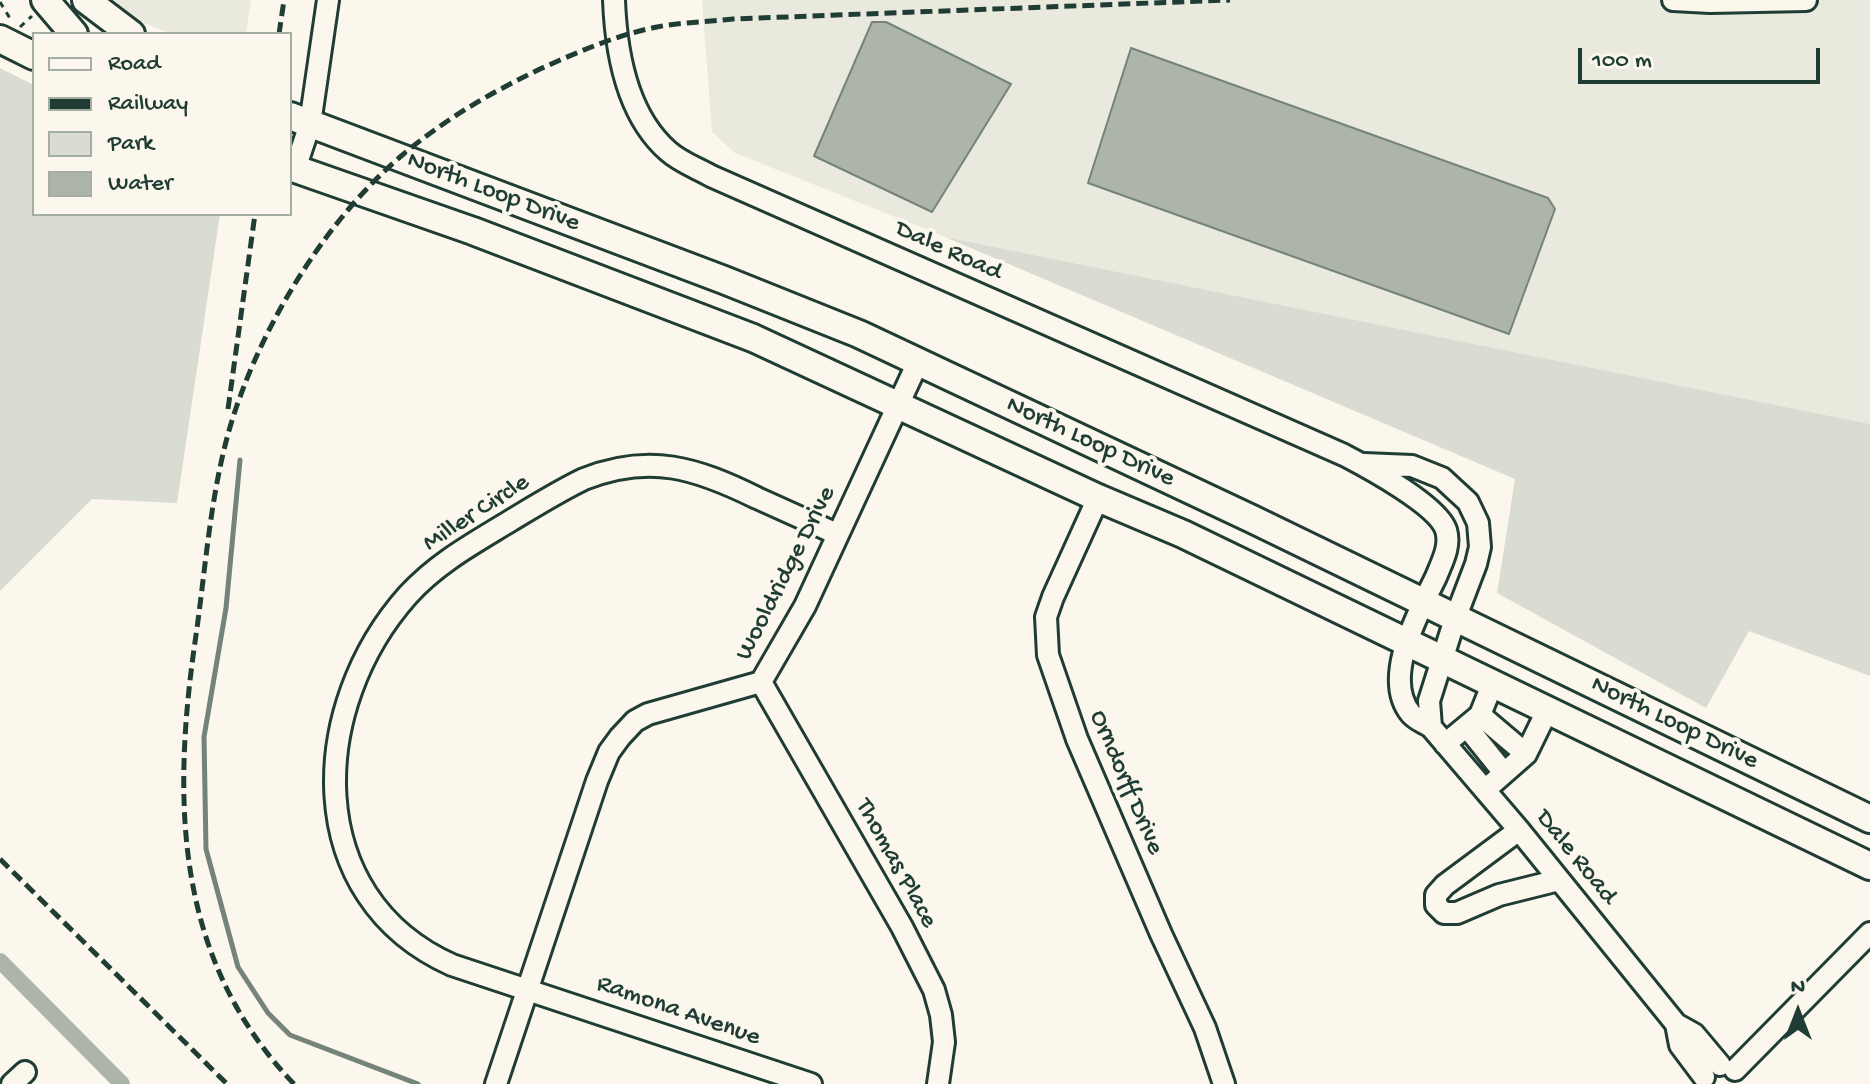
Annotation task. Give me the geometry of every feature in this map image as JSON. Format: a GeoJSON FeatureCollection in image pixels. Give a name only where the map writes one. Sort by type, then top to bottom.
{"type":"FeatureCollection","features":[{"type":"Feature","properties":{"kind":"main road"},"geometry":{"type":"LineString","coordinates":[[86,0],[128,32]]}},
{"type":"Feature","properties":{"kind":"main road"},"geometry":{"type":"LineString","coordinates":[[41,5],[72,32]]}},
{"type":"Feature","properties":{"kind":"main road"},"geometry":{"type":"LineString","coordinates":[[11,34],[32,54]]}},
{"type":"Feature","properties":{"kind":"main road","name":"North Loop Drive"},"geometry":{"type":"LineString","coordinates":[[300,120],[802,310],[1252,519],[1870,819]]}},
{"type":"Feature","properties":{"kind":"main road","name":"North Loop Drive"},"geometry":{"type":"LineString","coordinates":[[292,168],[753,338],[899,403],[1098,498],[1183,534],[1870,866]]}},
{"type":"Feature","properties":{"kind":"main road"},"geometry":{"type":"LineString","coordinates":[[575,270],[591,230]]}},
{"type":"Feature","properties":{"kind":"street"},"geometry":{"type":"LineString","coordinates":[[292,168],[328,0]]}},
{"type":"Feature","properties":{"kind":"street","name":"Dale Road"},"geometry":{"type":"LineString","coordinates":[[614,0],[617,38],[639,114],[671,154],[711,176],[1360,463],[1406,491],[1435,515],[1446,530],[1448,544],[1407,643],[1399,686],[1412,716],[1431,727],[1676,1024],[1694,1034],[1721,1076]]}},
{"type":"Feature","properties":{"kind":"street"},"geometry":{"type":"LineString","coordinates":[[1673,0],[1806,0]]}},
{"type":"Feature","properties":{"kind":"street","name":"Wooldridge Drive"},"geometry":{"type":"LineString","coordinates":[[496,1084],[609,752],[635,721],[658,709],[761,682],[805,606],[918,362]]}},
{"type":"Feature","properties":{"kind":"street","name":"Dale Road"},"geometry":{"type":"LineString","coordinates":[[1360,463],[1394,464],[1428,471],[1454,487],[1468,502],[1478,523],[1480,547],[1476,564],[1429,701],[1431,727]]}},
{"type":"Feature","properties":{"kind":"street","name":"Miller Circle"},"geometry":{"type":"LineString","coordinates":[[528,989],[452,965],[412,944],[378,911],[356,880],[343,847],[337,819],[335,766],[343,721],[374,642],[408,596],[444,562],[567,487],[599,473],[655,464],[705,474],[837,534]]}},
{"type":"Feature","properties":{"kind":"street","name":"Orndorff Drive"},"geometry":{"type":"LineString","coordinates":[[1098,498],[1046,617],[1048,655],[1077,739],[1205,1028],[1224,1084]]}},
{"type":"Feature","properties":{"kind":"street","name":"Thomas Place"},"geometry":{"type":"LineString","coordinates":[[761,682],[902,927],[934,990],[944,1042],[938,1084]]}},
{"type":"Feature","properties":{"kind":"street"},"geometry":{"type":"LineString","coordinates":[[1445,744],[1474,721],[1492,685]]}},
{"type":"Feature","properties":{"kind":"street"},"geometry":{"type":"LineString","coordinates":[[1485,790],[1526,754],[1547,711]]}},
{"type":"Feature","properties":{"kind":"street"},"geometry":{"type":"LineString","coordinates":[[1474,721],[1526,754]]}},
{"type":"Feature","properties":{"kind":"street"},"geometry":{"type":"LineString","coordinates":[[1474,721],[1504,773]]}},
{"type":"Feature","properties":{"kind":"street"},"geometry":{"type":"LineString","coordinates":[[1519,830],[1445,885],[1436,895],[1436,905],[1444,913],[1457,913],[1499,895],[1559,880]]}},
{"type":"Feature","properties":{"kind":"street"},"geometry":{"type":"LineString","coordinates":[[1721,1076],[1870,933]]}},
{"type":"Feature","properties":{"kind":"street","name":"Ramona Avenue"},"geometry":{"type":"LineString","coordinates":[[528,989],[811,1084]]}},
{"type":"Feature","properties":{"kind":"path"},"geometry":{"type":"LineString","coordinates":[[0,2],[11,34],[41,5]]}},
{"type":"Feature","properties":{"kind":"shaded area"},"geometry":{"type":"Polygon","coordinates":[[[88,0],[251,0],[246,32],[166,32],[88,0]]]}},
{"type":"Feature","properties":{"kind":"shaded area"},"geometry":{"type":"Polygon","coordinates":[[[702,0],[1870,0],[1870,424],[945,237],[735,153],[712,132],[702,0]]]}},
{"type":"Feature","properties":{"kind":"green space"},"geometry":{"type":"Polygon","coordinates":[[[0,68],[32,84],[32,216],[220,216],[177,503],[92,499],[0,591],[0,68]]]}},
{"type":"Feature","properties":{"kind":"green space"},"geometry":{"type":"Polygon","coordinates":[[[945,237],[1870,424],[1870,676],[1749,631],[1706,708],[1497,593],[1515,479],[945,237]]]}},
{"type":"Feature","properties":{"kind":"water"},"geometry":{"type":"Polygon","coordinates":[[[872,22],[886,22],[1011,84],[932,212],[814,156],[872,22]]]}},
{"type":"Feature","properties":{"kind":"water"},"geometry":{"type":"Polygon","coordinates":[[[1131,48],[1548,198],[1555,209],[1509,334],[1088,183],[1131,48]]]}},
{"type":"Feature","properties":{"kind":"waterway"},"geometry":{"type":"LineString","coordinates":[[240,460],[226,608],[204,737],[206,849],[238,967],[268,1013],[290,1035],[418,1084]]}},
{"type":"Feature","properties":{"kind":"waterway"},"geometry":{"type":"LineString","coordinates":[[0,961],[122,1084]]}},
{"type":"Feature","properties":{"kind":"railway"},"geometry":{"type":"LineString","coordinates":[[279,32],[284,0]]}},
{"type":"Feature","properties":{"kind":"railway"},"geometry":{"type":"LineString","coordinates":[[294,1084],[255,1036],[225,985],[204,932],[191,876],[185,819],[184,761],[188,702],[211,518],[230,426],[253,364],[286,299],[305,267],[350,208],[400,157],[467,108],[540,69],[642,30],[733,19],[1230,0]]}},
{"type":"Feature","properties":{"kind":"railway"},"geometry":{"type":"LineString","coordinates":[[228,409],[255,216]]}},
{"type":"Feature","properties":{"kind":"railway"},"geometry":{"type":"LineString","coordinates":[[0,859],[227,1084]]}}]}
